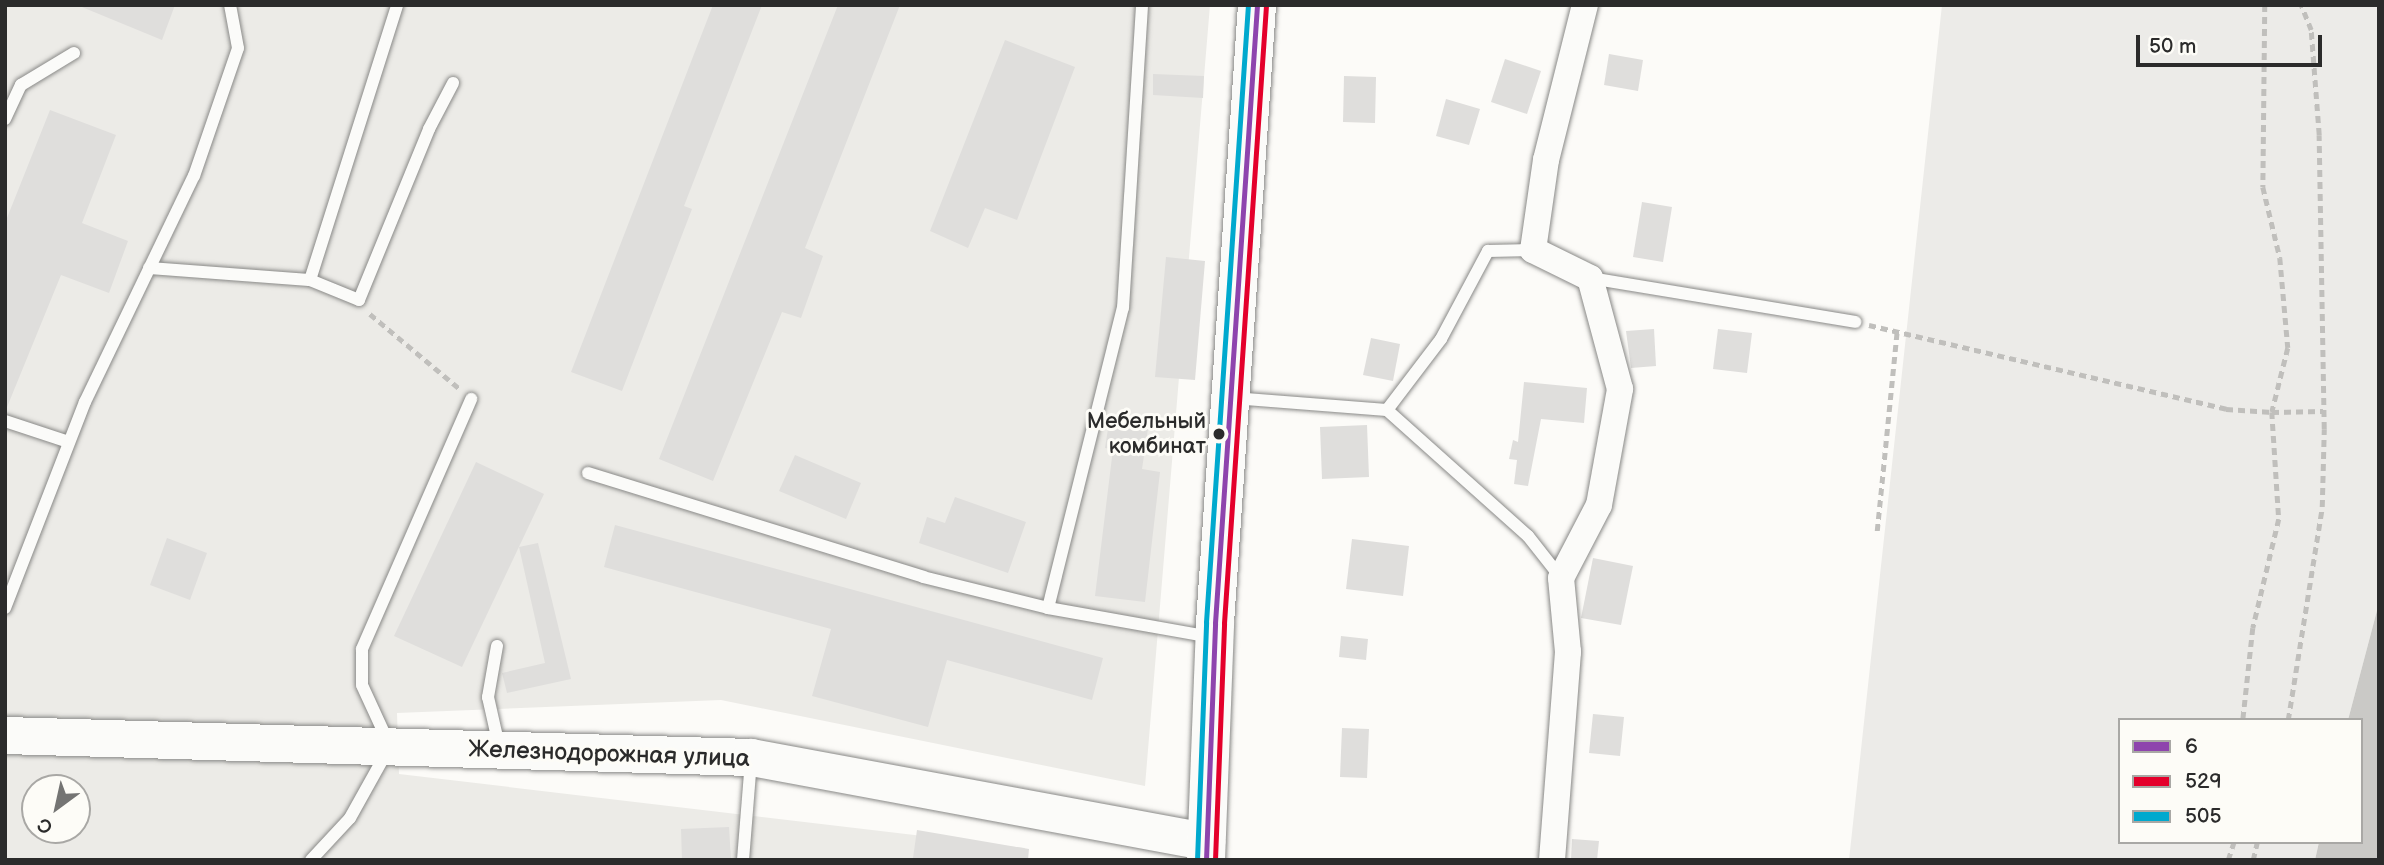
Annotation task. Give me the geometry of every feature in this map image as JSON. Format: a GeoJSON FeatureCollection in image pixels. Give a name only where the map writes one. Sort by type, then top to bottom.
{"type":"FeatureCollection","features":[{"type":"Feature","properties":{"kind":"main road"},"geometry":{"type":"LineString","coordinates":[[1206,851],[1214,637],[1257,5]]}},
{"type":"Feature","properties":{"kind":"street"},"geometry":{"type":"LineString","coordinates":[[1552,860],[1568,652],[1561,578],[1599,505],[1620,389],[1590,278],[1533,250],[1546,160],[1585,5]]}},
{"type":"Feature","properties":{"kind":"street","name":"Железнодорожная улица"},"geometry":{"type":"LineString","coordinates":[[5,735],[751,757],[1206,851]]}},
{"type":"Feature","properties":{"kind":"lane"},"geometry":{"type":"LineString","coordinates":[[5,608],[69,442],[194,176],[238,48],[230,5]]}},
{"type":"Feature","properties":{"kind":"lane"},"geometry":{"type":"LineString","coordinates":[[310,280],[397,5]]}},
{"type":"Feature","properties":{"kind":"lane"},"geometry":{"type":"LineString","coordinates":[[1048,608],[1123,308],[1142,5]]}},
{"type":"Feature","properties":{"kind":"lane"},"geometry":{"type":"LineString","coordinates":[[5,119],[21,85],[74,53]]}},
{"type":"Feature","properties":{"kind":"lane"},"geometry":{"type":"LineString","coordinates":[[149,268],[310,280],[359,300],[453,83]]}},
{"type":"Feature","properties":{"kind":"lane"},"geometry":{"type":"LineString","coordinates":[[1387,410],[1441,339],[1488,251],[1533,250]]}},
{"type":"Feature","properties":{"kind":"lane"},"geometry":{"type":"LineString","coordinates":[[1590,278],[1855,322]]}},
{"type":"Feature","properties":{"kind":"lane"},"geometry":{"type":"LineString","coordinates":[[1229,398],[1387,410],[1528,536],[1561,578]]}},
{"type":"Feature","properties":{"kind":"lane"},"geometry":{"type":"LineString","coordinates":[[311,860],[350,818],[390,746],[362,685],[362,649],[471,399]]}},
{"type":"Feature","properties":{"kind":"lane"},"geometry":{"type":"LineString","coordinates":[[5,421],[69,442]]}},
{"type":"Feature","properties":{"kind":"lane"},"geometry":{"type":"LineString","coordinates":[[588,473],[923,577],[1048,608],[1214,637]]}},
{"type":"Feature","properties":{"kind":"lane"},"geometry":{"type":"LineString","coordinates":[[497,646],[488,697],[499,750]]}},
{"type":"Feature","properties":{"kind":"lane"},"geometry":{"type":"LineString","coordinates":[[743,860],[751,757]]}},
{"type":"Feature","properties":{"kind":"path"},"geometry":{"type":"LineString","coordinates":[[2244,718],[2253,628],[2279,519],[2272,411],[2288,348],[2280,258],[2263,187],[2265,5]]}},
{"type":"Feature","properties":{"kind":"path"},"geometry":{"type":"LineString","coordinates":[[2288,718],[2322,507],[2319,135],[2311,30],[2301,5]]}},
{"type":"Feature","properties":{"kind":"path"},"geometry":{"type":"LineString","coordinates":[[359,300],[471,399]]}},
{"type":"Feature","properties":{"kind":"path"},"geometry":{"type":"LineString","coordinates":[[1855,322],[2226,409],[2323,411]]}},
{"type":"Feature","properties":{"kind":"path"},"geometry":{"type":"LineString","coordinates":[[1877,531],[1897,332]]}},
{"type":"Feature","properties":{"kind":"shaded area"},"geometry":{"type":"Polygon","coordinates":[[[5,5],[1210,5],[1145,786],[721,700],[397,713],[399,774],[1025,848],[1026,860],[5,860],[5,5]]]}},
{"type":"Feature","properties":{"kind":"shaded area"},"geometry":{"type":"Polygon","coordinates":[[[1942,5],[2379,5],[2379,603],[2349,718],[2118,718],[2118,844],[2319,844],[2315,860],[1849,860],[1942,5]]]}},
{"type":"Feature","properties":{"kind":"shaded area"},"geometry":{"type":"Polygon","coordinates":[[[2379,603],[2379,860],[2315,860],[2319,844],[2363,844],[2363,718],[2349,718],[2379,603]]]}},
{"type":"Feature","properties":{"kind":"building"},"geometry":{"type":"Polygon","coordinates":[[[77,5],[175,5],[162,40],[77,5]]]}},
{"type":"Feature","properties":{"kind":"building"},"geometry":{"type":"Polygon","coordinates":[[[713,5],[762,5],[684,206],[692,209],[622,391],[571,372],[713,5]]]}},
{"type":"Feature","properties":{"kind":"building"},"geometry":{"type":"Polygon","coordinates":[[[838,5],[900,5],[805,248],[823,256],[801,318],[782,312],[713,481],[659,459],[838,5]]]}},
{"type":"Feature","properties":{"kind":"building"},"geometry":{"type":"Polygon","coordinates":[[[1005,40],[1075,67],[1017,220],[985,208],[968,248],[930,231],[1005,40]]]}},
{"type":"Feature","properties":{"kind":"building"},"geometry":{"type":"Polygon","coordinates":[[[1609,54],[1643,60],[1638,91],[1604,85],[1609,54]]]}},
{"type":"Feature","properties":{"kind":"building"},"geometry":{"type":"Polygon","coordinates":[[[1505,59],[1541,71],[1527,114],[1491,102],[1505,59]]]}},
{"type":"Feature","properties":{"kind":"building"},"geometry":{"type":"Polygon","coordinates":[[[1153,74],[1204,76],[1203,98],[1153,95],[1153,74]]]}},
{"type":"Feature","properties":{"kind":"building"},"geometry":{"type":"Polygon","coordinates":[[[1344,76],[1376,77],[1375,123],[1343,122],[1344,76]]]}},
{"type":"Feature","properties":{"kind":"building"},"geometry":{"type":"Polygon","coordinates":[[[1446,99],[1480,109],[1469,145],[1436,136],[1446,99]]]}},
{"type":"Feature","properties":{"kind":"building"},"geometry":{"type":"Polygon","coordinates":[[[50,110],[116,135],[82,223],[128,241],[109,293],[61,275],[5,412],[5,223],[50,110]]]}},
{"type":"Feature","properties":{"kind":"building"},"geometry":{"type":"Polygon","coordinates":[[[1642,202],[1672,207],[1663,262],[1633,257],[1642,202]]]}},
{"type":"Feature","properties":{"kind":"building"},"geometry":{"type":"Polygon","coordinates":[[[1166,257],[1205,261],[1195,380],[1155,377],[1166,257]]]}},
{"type":"Feature","properties":{"kind":"building"},"geometry":{"type":"Polygon","coordinates":[[[1654,329],[1656,366],[1631,368],[1626,331],[1654,329]]]}},
{"type":"Feature","properties":{"kind":"building"},"geometry":{"type":"Polygon","coordinates":[[[1718,329],[1752,333],[1747,373],[1713,369],[1718,329]]]}},
{"type":"Feature","properties":{"kind":"building"},"geometry":{"type":"Polygon","coordinates":[[[1371,338],[1400,344],[1393,381],[1363,375],[1371,338]]]}},
{"type":"Feature","properties":{"kind":"building"},"geometry":{"type":"Polygon","coordinates":[[[1524,382],[1587,388],[1584,423],[1541,419],[1528,486],[1514,484],[1517,460],[1509,459],[1513,440],[1518,442],[1524,382]]]}},
{"type":"Feature","properties":{"kind":"building"},"geometry":{"type":"Polygon","coordinates":[[[1110,416],[1149,422],[1142,469],[1160,472],[1145,602],[1095,596],[1113,449],[1105,448],[1110,416]]]}},
{"type":"Feature","properties":{"kind":"building"},"geometry":{"type":"Polygon","coordinates":[[[1367,425],[1369,477],[1322,479],[1320,427],[1367,425]]]}},
{"type":"Feature","properties":{"kind":"building"},"geometry":{"type":"Polygon","coordinates":[[[795,455],[861,483],[846,519],[779,491],[795,455]]]}},
{"type":"Feature","properties":{"kind":"building"},"geometry":{"type":"Polygon","coordinates":[[[476,462],[544,494],[462,667],[394,636],[476,462]]]}},
{"type":"Feature","properties":{"kind":"building"},"geometry":{"type":"Polygon","coordinates":[[[955,497],[1026,522],[1008,573],[919,543],[927,517],[945,523],[955,497]]]}},
{"type":"Feature","properties":{"kind":"building"},"geometry":{"type":"Polygon","coordinates":[[[615,525],[1103,658],[1092,700],[947,660],[928,727],[812,696],[831,629],[604,567],[615,525]]]}},
{"type":"Feature","properties":{"kind":"building"},"geometry":{"type":"Polygon","coordinates":[[[167,538],[207,553],[190,600],[150,585],[167,538]]]}},
{"type":"Feature","properties":{"kind":"building"},"geometry":{"type":"Polygon","coordinates":[[[1352,539],[1409,546],[1403,596],[1346,589],[1352,539]]]}},
{"type":"Feature","properties":{"kind":"building"},"geometry":{"type":"Polygon","coordinates":[[[538,543],[571,679],[507,693],[502,673],[545,663],[519,547],[538,543]]]}},
{"type":"Feature","properties":{"kind":"building"},"geometry":{"type":"Polygon","coordinates":[[[1593,558],[1633,566],[1621,625],[1581,618],[1593,558]]]}},
{"type":"Feature","properties":{"kind":"building"},"geometry":{"type":"Polygon","coordinates":[[[1341,636],[1368,639],[1366,660],[1339,657],[1341,636]]]}},
{"type":"Feature","properties":{"kind":"building"},"geometry":{"type":"Polygon","coordinates":[[[1593,714],[1624,717],[1620,756],[1589,753],[1593,714]]]}},
{"type":"Feature","properties":{"kind":"building"},"geometry":{"type":"Polygon","coordinates":[[[1342,728],[1369,729],[1367,778],[1340,777],[1342,728]]]}},
{"type":"Feature","properties":{"kind":"building"},"geometry":{"type":"Polygon","coordinates":[[[729,827],[731,860],[682,860],[681,829],[729,827]]]}},
{"type":"Feature","properties":{"kind":"building"},"geometry":{"type":"Polygon","coordinates":[[[917,830],[1029,849],[1028,860],[913,858],[917,830]]]}},
{"type":"Feature","properties":{"kind":"building"},"geometry":{"type":"Polygon","coordinates":[[[1572,839],[1599,841],[1597,860],[1571,860],[1572,839]]]}},
{"type":"Feature","properties":{"kind":"transit line","name":"505"},"geometry":{"type":"LineString","coordinates":[[1197,860],[1206,622],[1248,5]]}},
{"type":"Feature","properties":{"kind":"transit line","name":"6"},"geometry":{"type":"LineString","coordinates":[[1206,860],[1215,623],[1257,5]]}},
{"type":"Feature","properties":{"kind":"transit line","name":"529"},"geometry":{"type":"LineString","coordinates":[[1215,860],[1224,623],[1266,6]]}},
{"type":"Feature","properties":{"kind":"place","name":"Мебельный комбинат"},"geometry":{"type":"Point","coordinates":[1219,434]}}]}
